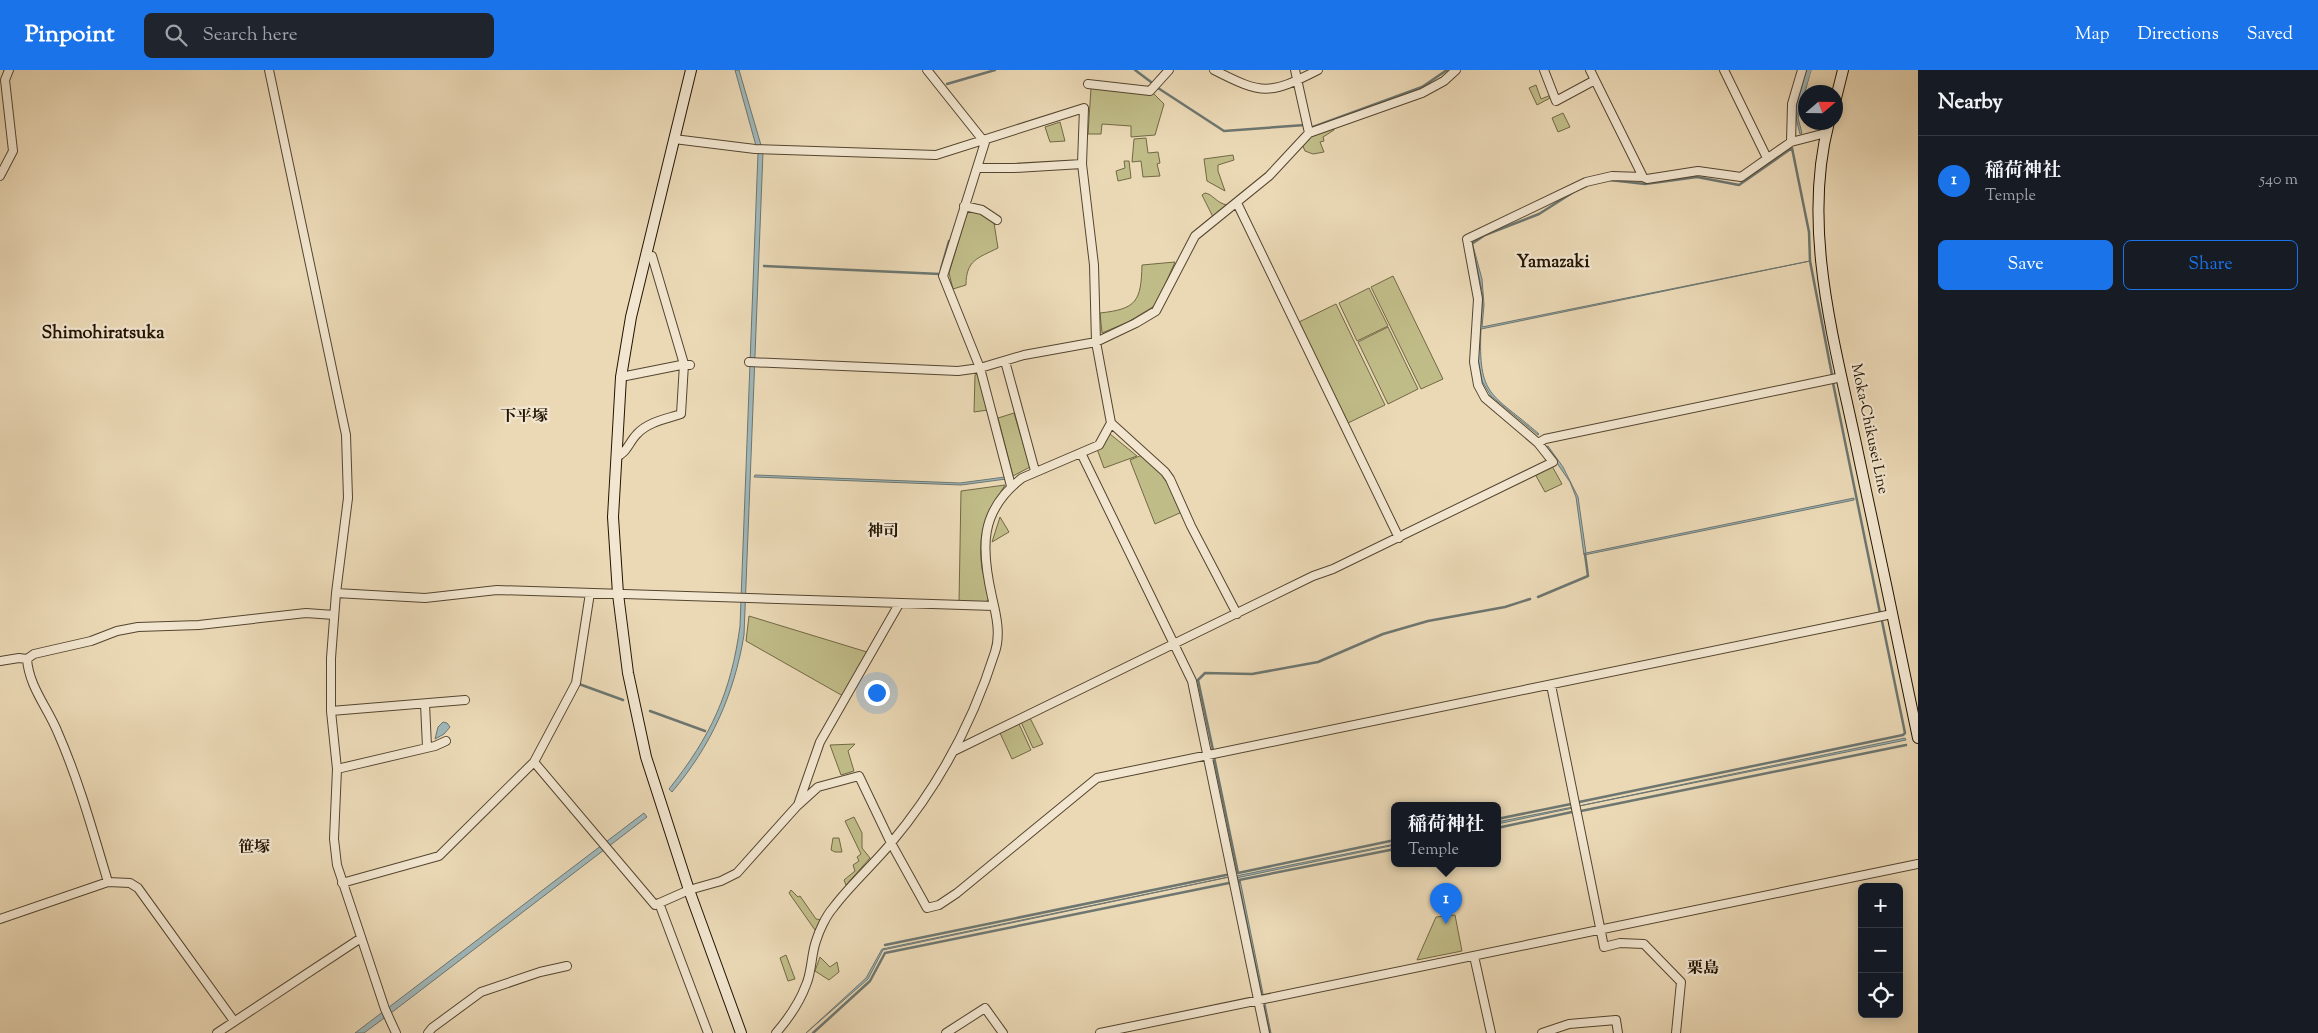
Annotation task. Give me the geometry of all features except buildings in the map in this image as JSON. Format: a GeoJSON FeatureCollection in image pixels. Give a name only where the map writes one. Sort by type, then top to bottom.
{"type":"FeatureCollection","features":[{"type":"Feature","properties":{"kind":"street"},"geometry":{"type":"LineString","coordinates":[[0,176],[13,150],[5,80],[9,70]]}},
{"type":"Feature","properties":{"kind":"street"},"geometry":{"type":"LineString","coordinates":[[269,70],[346,435],[348,498],[336,594],[331,658],[331,710],[337,770],[334,839],[337,865],[394,1032]]}},
{"type":"Feature","properties":{"kind":"street"},"geometry":{"type":"LineString","coordinates":[[691,70],[631,317],[621,377],[613,517],[618,594],[628,673],[646,757],[689,890],[741,1033]]}},
{"type":"Feature","properties":{"kind":"street"},"geometry":{"type":"LineString","coordinates":[[927,70],[984,139]]}},
{"type":"Feature","properties":{"kind":"street"},"geometry":{"type":"LineString","coordinates":[[1088,84],[1150,91],[1169,70]]}},
{"type":"Feature","properties":{"kind":"street"},"geometry":{"type":"LineString","coordinates":[[1214,70],[1247,87],[1267,90],[1298,80],[1318,70]]}},
{"type":"Feature","properties":{"kind":"street"},"geometry":{"type":"LineString","coordinates":[[1295,70],[1309,134]]}},
{"type":"Feature","properties":{"kind":"street"},"geometry":{"type":"LineString","coordinates":[[748,362],[958,372],[980,368],[1024,355],[1096,342],[1156,311],[1195,236],[1269,176],[1309,134],[1422,93],[1444,81],[1456,70]]}},
{"type":"Feature","properties":{"kind":"street"},"geometry":{"type":"LineString","coordinates":[[1544,70],[1556,102],[1595,80]]}},
{"type":"Feature","properties":{"kind":"street"},"geometry":{"type":"LineString","coordinates":[[1590,70],[1642,177]]}},
{"type":"Feature","properties":{"kind":"street"},"geometry":{"type":"LineString","coordinates":[[1724,70],[1767,158]]}},
{"type":"Feature","properties":{"kind":"street"},"geometry":{"type":"LineString","coordinates":[[1791,142],[1792,104],[1802,70]]}},
{"type":"Feature","properties":{"kind":"street"},"geometry":{"type":"LineString","coordinates":[[1839,85],[1843,70]]}},
{"type":"Feature","properties":{"kind":"street"},"geometry":{"type":"LineString","coordinates":[[674,139],[755,149],[936,155],[1084,108],[1082,164],[1094,265],[1096,342],[1111,423],[1165,472],[1170,479],[1191,526],[1237,614]]}},
{"type":"Feature","properties":{"kind":"street","name":"Moka-Chikusei Line"},"geometry":{"type":"LineString","coordinates":[[1827,130],[1820,195],[1821,255],[1826,292],[1842,377],[1918,738]]}},
{"type":"Feature","properties":{"kind":"street"},"geometry":{"type":"LineString","coordinates":[[954,751],[1313,576],[1333,569],[1399,538],[1553,462],[1538,443],[1485,398],[1478,385],[1474,362],[1478,299],[1467,239],[1586,182],[1612,176],[1642,177],[1647,179],[1698,171],[1741,177],[1791,142],[1826,133]]}},
{"type":"Feature","properties":{"kind":"street"},"geometry":{"type":"LineString","coordinates":[[984,139],[977,168],[943,276],[980,368],[1011,486]]}},
{"type":"Feature","properties":{"kind":"street"},"geometry":{"type":"LineString","coordinates":[[977,168],[1082,164]]}},
{"type":"Feature","properties":{"kind":"street"},"geometry":{"type":"LineString","coordinates":[[1237,203],[1399,538]]}},
{"type":"Feature","properties":{"kind":"street"},"geometry":{"type":"LineString","coordinates":[[964,206],[982,210],[997,220]]}},
{"type":"Feature","properties":{"kind":"street"},"geometry":{"type":"LineString","coordinates":[[616,457],[623,454],[637,433],[652,424],[681,414],[687,364],[652,256]]}},
{"type":"Feature","properties":{"kind":"street"},"geometry":{"type":"LineString","coordinates":[[1005,361],[1035,472]]}},
{"type":"Feature","properties":{"kind":"street"},"geometry":{"type":"LineString","coordinates":[[621,377],[687,364]]}},
{"type":"Feature","properties":{"kind":"street"},"geometry":{"type":"LineString","coordinates":[[1538,443],[1545,439],[1842,377]]}},
{"type":"Feature","properties":{"kind":"street"},"geometry":{"type":"LineString","coordinates":[[776,1033],[794,1012],[807,984],[816,940],[832,908],[891,843],[929,793],[954,751],[973,712],[996,650],[998,629],[984,548],[986,529],[995,509],[1011,486],[1035,472],[1099,445],[1111,423]]}},
{"type":"Feature","properties":{"kind":"street"},"geometry":{"type":"LineString","coordinates":[[1081,453],[1192,680],[1262,1000],[1265,1033]]}},
{"type":"Feature","properties":{"kind":"street"},"geometry":{"type":"LineString","coordinates":[[336,594],[425,598],[497,590],[994,606]]}},
{"type":"Feature","properties":{"kind":"street"},"geometry":{"type":"LineString","coordinates":[[342,882],[439,856],[534,762],[576,682],[590,593]]}},
{"type":"Feature","properties":{"kind":"street"},"geometry":{"type":"LineString","coordinates":[[797,806],[820,742],[899,604]]}},
{"type":"Feature","properties":{"kind":"street"},"geometry":{"type":"LineString","coordinates":[[0,662],[19,658],[27,659],[34,654],[91,641],[117,631],[138,627],[199,625],[306,613],[334,615]]}},
{"type":"Feature","properties":{"kind":"street"},"geometry":{"type":"LineString","coordinates":[[534,762],[656,905],[689,890],[720,881],[737,873],[797,806],[818,787],[859,776],[891,843],[927,908],[939,905],[957,894],[1096,778],[1892,614]]}},
{"type":"Feature","properties":{"kind":"street"},"geometry":{"type":"LineString","coordinates":[[27,659],[28,670],[34,686],[58,733],[71,764],[108,882]]}},
{"type":"Feature","properties":{"kind":"street"},"geometry":{"type":"LineString","coordinates":[[1551,685],[1604,947],[1620,943],[1644,944],[1681,982],[1676,1033]]}},
{"type":"Feature","properties":{"kind":"street"},"geometry":{"type":"LineString","coordinates":[[331,710],[465,700]]}},
{"type":"Feature","properties":{"kind":"street"},"geometry":{"type":"LineString","coordinates":[[426,704],[427,748]]}},
{"type":"Feature","properties":{"kind":"street"},"geometry":{"type":"LineString","coordinates":[[337,770],[427,748],[446,741]]}},
{"type":"Feature","properties":{"kind":"street"},"geometry":{"type":"LineString","coordinates":[[1100,1033],[1918,864]]}},
{"type":"Feature","properties":{"kind":"street"},"geometry":{"type":"LineString","coordinates":[[0,919],[108,882],[130,883],[138,888],[234,1022]]}},
{"type":"Feature","properties":{"kind":"street"},"geometry":{"type":"LineString","coordinates":[[659,903],[708,1033]]}},
{"type":"Feature","properties":{"kind":"street"},"geometry":{"type":"LineString","coordinates":[[217,1033],[361,938]]}},
{"type":"Feature","properties":{"kind":"street"},"geometry":{"type":"LineString","coordinates":[[1474,956],[1491,1033]]}},
{"type":"Feature","properties":{"kind":"street"},"geometry":{"type":"LineString","coordinates":[[428,1033],[432,1028],[481,992],[540,972],[567,966]]}},
{"type":"Feature","properties":{"kind":"street"},"geometry":{"type":"LineString","coordinates":[[950,1032],[985,1008],[1003,1033]]}},
{"type":"Feature","properties":{"kind":"street"},"geometry":{"type":"LineString","coordinates":[[1542,1033],[1569,1024],[1616,1020],[1618,1033]]}},
{"type":"Feature","properties":{"kind":"shaded area"},"geometry":{"type":"Polygon","coordinates":[[[1536,85],[1541,99],[1551,95],[1552,97],[1537,105],[1529,88],[1536,85]]]}},
{"type":"Feature","properties":{"kind":"shaded area"},"geometry":{"type":"Polygon","coordinates":[[[1091,88],[1146,94],[1152,92],[1164,104],[1155,135],[1131,137],[1131,126],[1102,124],[1101,134],[1088,134],[1091,88]]]}},
{"type":"Feature","properties":{"kind":"shaded area"},"geometry":{"type":"Polygon","coordinates":[[[1563,113],[1570,127],[1558,132],[1552,118],[1563,113]]]}},
{"type":"Feature","properties":{"kind":"shaded area"},"geometry":{"type":"Polygon","coordinates":[[[1060,122],[1065,141],[1050,142],[1045,127],[1060,122]]]}},
{"type":"Feature","properties":{"kind":"shaded area"},"geometry":{"type":"Polygon","coordinates":[[[1333,127],[1334,130],[1323,137],[1324,141],[1320,142],[1324,152],[1313,154],[1305,151],[1302,144],[1310,135],[1333,127]]]}},
{"type":"Feature","properties":{"kind":"shaded area"},"geometry":{"type":"Polygon","coordinates":[[[1146,138],[1148,153],[1158,152],[1160,163],[1157,164],[1160,176],[1143,177],[1141,161],[1132,162],[1134,139],[1146,138]]]}},
{"type":"Feature","properties":{"kind":"shaded area"},"geometry":{"type":"Polygon","coordinates":[[[1233,155],[1234,160],[1218,165],[1218,171],[1225,191],[1207,181],[1204,159],[1233,155]]]}},
{"type":"Feature","properties":{"kind":"shaded area"},"geometry":{"type":"Polygon","coordinates":[[[1124,161],[1129,161],[1131,178],[1118,181],[1116,171],[1125,168],[1124,161]]]}},
{"type":"Feature","properties":{"kind":"shaded area"},"geometry":{"type":"Polygon","coordinates":[[[1205,193],[1227,205],[1213,217],[1202,195],[1205,193]]]}},
{"type":"Feature","properties":{"kind":"shaded area"},"geometry":{"type":"Polygon","coordinates":[[[968,210],[982,214],[994,223],[998,248],[974,261],[968,270],[966,285],[953,289],[949,273],[968,210]]]}},
{"type":"Feature","properties":{"kind":"shaded area"},"geometry":{"type":"Polygon","coordinates":[[[1175,262],[1156,305],[1128,322],[1102,333],[1100,313],[1122,309],[1134,301],[1140,287],[1142,265],[1175,262]]]}},
{"type":"Feature","properties":{"kind":"shaded area"},"geometry":{"type":"Polygon","coordinates":[[[1393,276],[1443,379],[1421,389],[1371,287],[1393,276]]]}},
{"type":"Feature","properties":{"kind":"shaded area"},"geometry":{"type":"Polygon","coordinates":[[[1369,288],[1388,326],[1357,341],[1339,303],[1369,288]]]}},
{"type":"Feature","properties":{"kind":"shaded area"},"geometry":{"type":"Polygon","coordinates":[[[1336,304],[1385,405],[1348,423],[1299,322],[1336,304]]]}},
{"type":"Feature","properties":{"kind":"shaded area"},"geometry":{"type":"Polygon","coordinates":[[[1388,327],[1418,389],[1388,404],[1358,342],[1388,327]]]}},
{"type":"Feature","properties":{"kind":"shaded area"},"geometry":{"type":"Polygon","coordinates":[[[978,374],[988,410],[974,412],[975,375],[978,374]]]}},
{"type":"Feature","properties":{"kind":"shaded area"},"geometry":{"type":"Polygon","coordinates":[[[1014,413],[1030,467],[1013,476],[998,418],[1014,413]]]}},
{"type":"Feature","properties":{"kind":"shaded area"},"geometry":{"type":"Polygon","coordinates":[[[1110,434],[1137,456],[1104,468],[1097,449],[1110,434]]]}},
{"type":"Feature","properties":{"kind":"shaded area"},"geometry":{"type":"Polygon","coordinates":[[[1142,455],[1163,472],[1182,512],[1155,524],[1130,460],[1142,455]]]}},
{"type":"Feature","properties":{"kind":"shaded area"},"geometry":{"type":"Polygon","coordinates":[[[1552,466],[1562,484],[1545,492],[1535,474],[1552,466]]]}},
{"type":"Feature","properties":{"kind":"shaded area"},"geometry":{"type":"Polygon","coordinates":[[[1005,485],[988,515],[982,534],[982,569],[989,600],[983,603],[959,603],[961,491],[1005,485]]]}},
{"type":"Feature","properties":{"kind":"shaded area"},"geometry":{"type":"Polygon","coordinates":[[[1000,517],[1009,532],[992,542],[1000,517]]]}},
{"type":"Feature","properties":{"kind":"shaded area"},"geometry":{"type":"Polygon","coordinates":[[[749,616],[867,652],[843,696],[746,641],[749,616]]]}},
{"type":"Feature","properties":{"kind":"shaded area"},"geometry":{"type":"Polygon","coordinates":[[[1030,718],[1043,744],[1033,748],[1021,722],[1030,718]]]}},
{"type":"Feature","properties":{"kind":"shaded area"},"geometry":{"type":"Polygon","coordinates":[[[1019,724],[1031,750],[1012,759],[1000,733],[1019,724]]]}},
{"type":"Feature","properties":{"kind":"shaded area"},"geometry":{"type":"Polygon","coordinates":[[[855,744],[848,751],[854,771],[841,775],[830,745],[855,744]]]}},
{"type":"Feature","properties":{"kind":"shaded area"},"geometry":{"type":"Polygon","coordinates":[[[854,817],[862,833],[862,848],[870,858],[846,885],[844,880],[855,871],[853,865],[859,861],[857,857],[861,854],[845,821],[854,817]]]}},
{"type":"Feature","properties":{"kind":"shaded area"},"geometry":{"type":"Polygon","coordinates":[[[833,838],[839,838],[842,852],[831,850],[833,838]]]}},
{"type":"Feature","properties":{"kind":"shaded area"},"geometry":{"type":"Polygon","coordinates":[[[791,890],[798,897],[800,896],[816,919],[822,920],[815,930],[789,893],[791,890]]]}},
{"type":"Feature","properties":{"kind":"shaded area"},"geometry":{"type":"Polygon","coordinates":[[[1455,915],[1462,951],[1417,960],[1436,917],[1455,915]]]}},
{"type":"Feature","properties":{"kind":"shaded area"},"geometry":{"type":"Polygon","coordinates":[[[786,955],[795,979],[788,981],[780,958],[786,955]]]}},
{"type":"Feature","properties":{"kind":"shaded area"},"geometry":{"type":"Polygon","coordinates":[[[820,957],[830,967],[837,962],[839,972],[829,980],[815,971],[820,957]]]}},
{"type":"Feature","properties":{"kind":"water"},"geometry":{"type":"Polygon","coordinates":[[[735,70],[739,70],[763,152],[744,635],[734,678],[719,719],[686,775],[672,792],[669,789],[697,751],[717,713],[731,672],[740,626],[758,153],[735,70]]]}},
{"type":"Feature","properties":{"kind":"water"},"geometry":{"type":"Polygon","coordinates":[[[1472,242],[1482,279],[1484,305],[1482,327],[1810,261],[1481,329],[1482,369],[1485,381],[1499,401],[1538,435],[1491,396],[1482,381],[1478,359],[1483,296],[1472,242]]]}},
{"type":"Feature","properties":{"kind":"water"},"geometry":{"type":"Polygon","coordinates":[[[1548,446],[1563,467],[1578,497],[1586,553],[1854,498],[1854,500],[1584,555],[1576,497],[1570,482],[1546,447],[1548,446]]]}},
{"type":"Feature","properties":{"kind":"water"},"geometry":{"type":"Polygon","coordinates":[[[755,475],[960,483],[1005,477],[1006,479],[961,485],[754,477],[755,475]]]}},
{"type":"Feature","properties":{"kind":"water"},"geometry":{"type":"Polygon","coordinates":[[[443,722],[447,723],[450,727],[444,734],[435,739],[438,727],[443,722]]]}},
{"type":"Feature","properties":{"kind":"water"},"geometry":{"type":"Polygon","coordinates":[[[1905,738],[1906,740],[1579,806],[1905,738]]]}},
{"type":"Feature","properties":{"kind":"water"},"geometry":{"type":"Polygon","coordinates":[[[1573,807],[1501,823],[1501,821],[1573,807]]]}},
{"type":"Feature","properties":{"kind":"water"},"geometry":{"type":"Polygon","coordinates":[[[644,813],[647,817],[391,1013],[364,1033],[355,1033],[644,813]]]}},
{"type":"Feature","properties":{"kind":"water"},"geometry":{"type":"Polygon","coordinates":[[[1391,845],[1236,878],[1236,876],[1391,845]]]}},
{"type":"Feature","properties":{"kind":"water"},"geometry":{"type":"Polygon","coordinates":[[[1229,877],[883,950],[868,979],[806,1033],[866,978],[882,949],[1229,877]]]}},
{"type":"Feature","properties":{"kind":"water"},"geometry":{"type":"Polygon","coordinates":[[[1238,879],[1240,880],[1271,1033],[1270,1033],[1238,879]]]}},
{"type":"Feature","properties":{"kind":"waterway"},"geometry":{"type":"LineString","coordinates":[[947,84],[995,70]]}},
{"type":"Feature","properties":{"kind":"waterway"},"geometry":{"type":"LineString","coordinates":[[1135,70],[1151,82]]}},
{"type":"Feature","properties":{"kind":"waterway"},"geometry":{"type":"LineString","coordinates":[[1313,127],[1422,87],[1447,70]]}},
{"type":"Feature","properties":{"kind":"waterway"},"geometry":{"type":"LineString","coordinates":[[1795,109],[1807,70]]}},
{"type":"Feature","properties":{"kind":"waterway"},"geometry":{"type":"LineString","coordinates":[[1158,88],[1224,131],[1305,125]]}},
{"type":"Feature","properties":{"kind":"waterway"},"geometry":{"type":"LineString","coordinates":[[1610,180],[1645,184],[1697,177],[1739,185],[1792,148],[1809,232],[1810,261],[1832,375]]}},
{"type":"Feature","properties":{"kind":"waterway"},"geometry":{"type":"LineString","coordinates":[[1473,243],[1485,235],[1539,214],[1572,193]]}},
{"type":"Feature","properties":{"kind":"waterway"},"geometry":{"type":"LineString","coordinates":[[941,269],[949,241]]}},
{"type":"Feature","properties":{"kind":"waterway"},"geometry":{"type":"LineString","coordinates":[[764,266],[940,274]]}},
{"type":"Feature","properties":{"kind":"waterway"},"geometry":{"type":"LineString","coordinates":[[1833,383],[1880,613]]}},
{"type":"Feature","properties":{"kind":"waterway"},"geometry":{"type":"LineString","coordinates":[[1538,597],[1588,576],[1585,554]]}},
{"type":"Feature","properties":{"kind":"waterway"},"geometry":{"type":"LineString","coordinates":[[1213,750],[1198,680],[1205,673],[1252,674],[1318,662],[1383,634],[1428,621],[1505,607],[1530,599]]}},
{"type":"Feature","properties":{"kind":"waterway"},"geometry":{"type":"LineString","coordinates":[[1579,802],[1903,735],[1905,733],[1882,621]]}},
{"type":"Feature","properties":{"kind":"waterway"},"geometry":{"type":"LineString","coordinates":[[579,684],[623,700]]}},
{"type":"Feature","properties":{"kind":"waterway"},"geometry":{"type":"LineString","coordinates":[[650,711],[705,731]]}},
{"type":"Feature","properties":{"kind":"waterway"},"geometry":{"type":"LineString","coordinates":[[1581,811],[1906,745]]}},
{"type":"Feature","properties":{"kind":"waterway"},"geometry":{"type":"LineString","coordinates":[[1214,757],[1238,873],[1391,841]]}},
{"type":"Feature","properties":{"kind":"waterway"},"geometry":{"type":"LineString","coordinates":[[1501,818],[1571,804]]}},
{"type":"Feature","properties":{"kind":"waterway"},"geometry":{"type":"LineString","coordinates":[[1501,827],[1572,812]]}},
{"type":"Feature","properties":{"kind":"waterway"},"geometry":{"type":"LineString","coordinates":[[1239,882],[1239,880],[1391,850]]}},
{"type":"Feature","properties":{"kind":"waterway"},"geometry":{"type":"LineString","coordinates":[[885,945],[1226,875]]}},
{"type":"Feature","properties":{"kind":"waterway"},"geometry":{"type":"LineString","coordinates":[[813,1033],[870,981],[885,953],[1229,883]]}},
{"type":"Feature","properties":{"kind":"place","name":"稲荷神社"},"geometry":{"type":"Point","coordinates":[1446,924]}},
{"type":"Feature","properties":{"kind":"district","name":"Yamazaki"},"geometry":{"type":"Point","coordinates":[1553,263]}},
{"type":"Feature","properties":{"kind":"district","name":"Shimohiratsuka"},"geometry":{"type":"Point","coordinates":[103,334]}},
{"type":"Feature","properties":{"kind":"district","name":"下平塚"},"geometry":{"type":"Point","coordinates":[524,417]}},
{"type":"Feature","properties":{"kind":"district","name":"神司"},"geometry":{"type":"Point","coordinates":[883,532]}},
{"type":"Feature","properties":{"kind":"district","name":"笹塚"},"geometry":{"type":"Point","coordinates":[254,848]}},
{"type":"Feature","properties":{"kind":"district","name":"栗島"},"geometry":{"type":"Point","coordinates":[1703,969]}}]}
